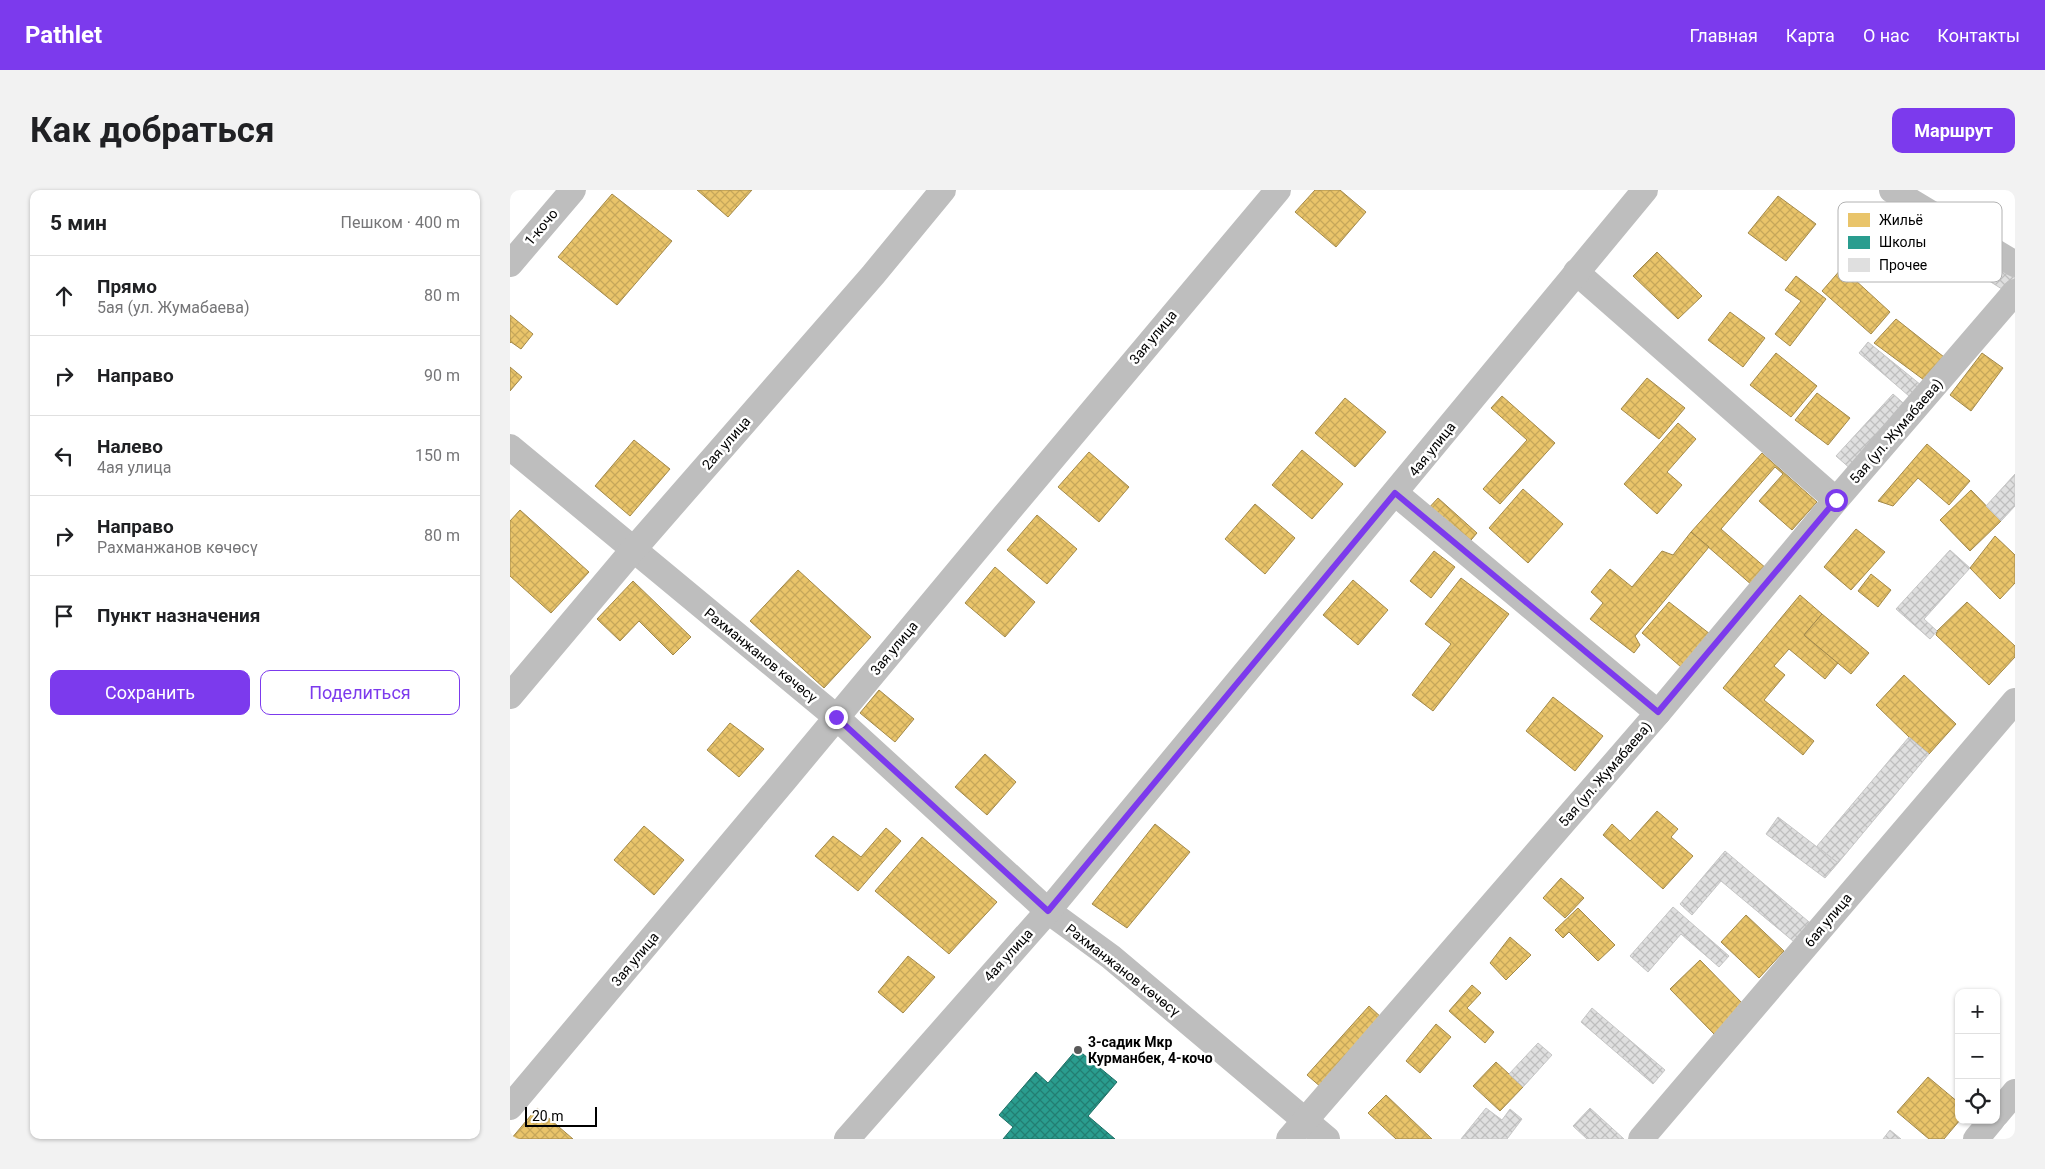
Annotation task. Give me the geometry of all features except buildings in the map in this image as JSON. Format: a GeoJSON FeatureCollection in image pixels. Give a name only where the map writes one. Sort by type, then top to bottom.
{"type":"FeatureCollection","features":[{"type":"Feature","properties":{"kind":"street","name":"1-кочо"},"geometry":{"type":"LineString","coordinates":[[510,264],[573,190]]}},
{"type":"Feature","properties":{"kind":"street","name":"2ая улица"},"geometry":{"type":"LineString","coordinates":[[510,696],[633,550],[873,275],[943,190]]}},
{"type":"Feature","properties":{"kind":"street","name":"3ая улица"},"geometry":{"type":"LineString","coordinates":[[510,1107],[632,964],[1077,428],[1278,190]]}},
{"type":"Feature","properties":{"kind":"street","name":"4ая улица"},"geometry":{"type":"LineString","coordinates":[[847,1139],[1048,911],[1645,190]]}},
{"type":"Feature","properties":{"kind":"street"},"geometry":{"type":"LineString","coordinates":[[1892,190],[1912,202]]}},
{"type":"Feature","properties":{"kind":"street"},"geometry":{"type":"LineString","coordinates":[[2002,256],[2015,264]]}},
{"type":"Feature","properties":{"kind":"street"},"geometry":{"type":"LineString","coordinates":[[1576,272],[1836,500]]}},
{"type":"Feature","properties":{"kind":"street","name":"5ая (ул. Жумабаева)"},"geometry":{"type":"LineString","coordinates":[[1289,1139],[1658,712],[1836,500],[2015,292]]}},
{"type":"Feature","properties":{"kind":"street","name":"Рахманжанов көчөсү"},"geometry":{"type":"LineString","coordinates":[[510,447],[836,717],[1048,911],[1111,957],[1327,1139]]}},
{"type":"Feature","properties":{"kind":"street"},"geometry":{"type":"LineString","coordinates":[[1395,493],[1658,712]]}},
{"type":"Feature","properties":{"kind":"street","name":"6ая улица"},"geometry":{"type":"LineString","coordinates":[[1641,1139],[2015,701]]}},
{"type":"Feature","properties":{"kind":"street"},"geometry":{"type":"LineString","coordinates":[[2000,1110],[2015,1092]]}},
{"type":"Feature","properties":{"kind":"street"},"geometry":{"type":"LineString","coordinates":[[1976,1139],[1989,1124]]}},
{"type":"Feature","properties":{"kind":"place","name":"3-садик Мкр Курманбек, 4-кочо"},"geometry":{"type":"Point","coordinates":[1078,1050]}},
{"type":"Feature","properties":{"kind":"route"},"geometry":{"type":"LineString","coordinates":[[836,717],[1048,911],[1395,493],[1658,712],[1836,500]]}}]}
